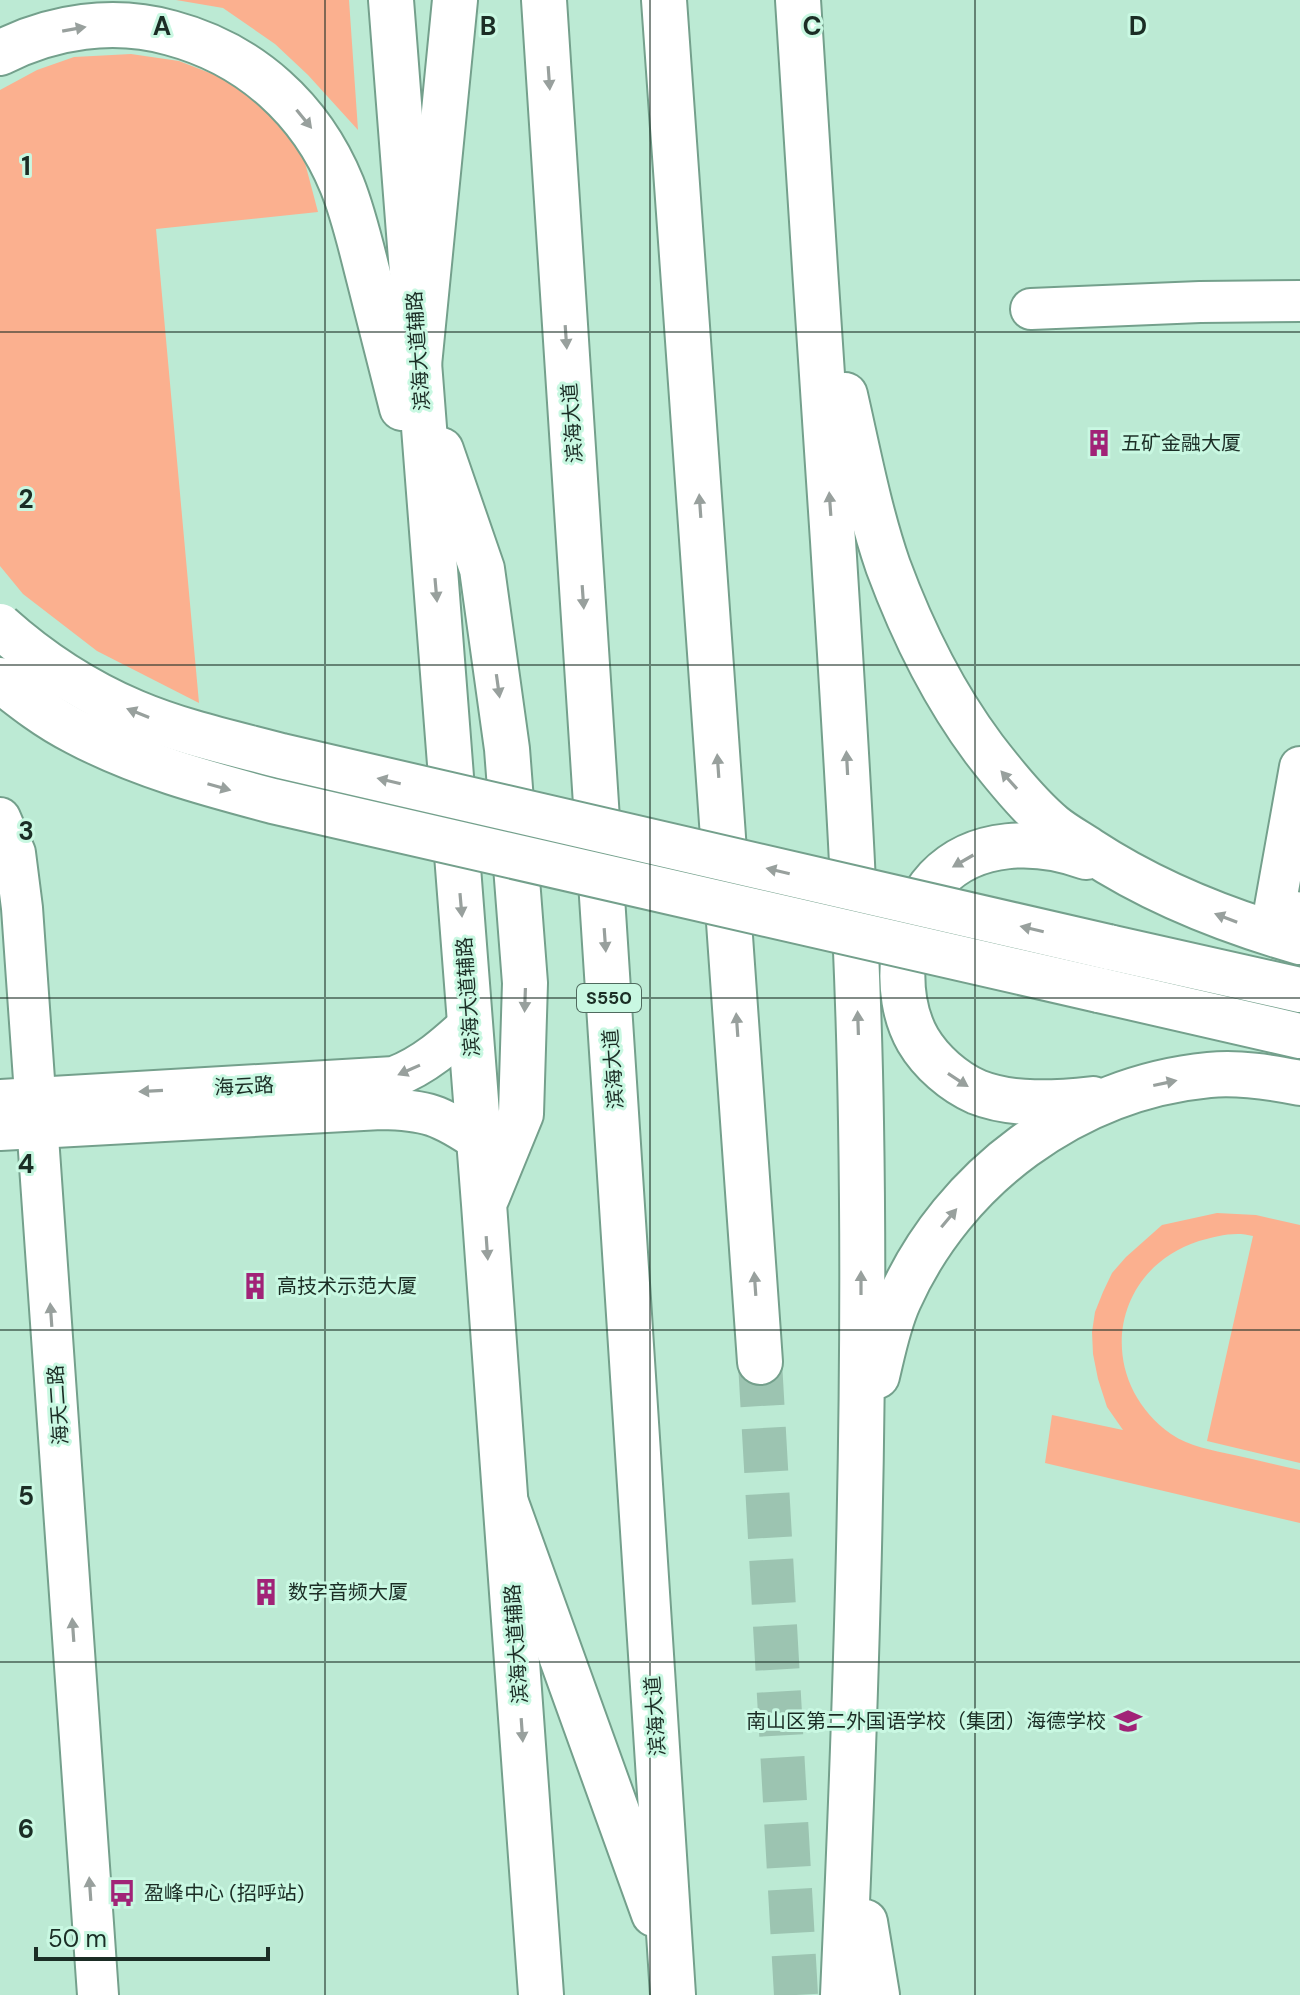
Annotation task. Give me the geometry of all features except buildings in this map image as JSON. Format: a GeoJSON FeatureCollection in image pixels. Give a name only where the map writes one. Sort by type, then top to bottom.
{"type":"FeatureCollection","features":[{"type":"Feature","properties":{"kind":"main road","name":"滨海大道辅路"},"geometry":{"type":"LineString","coordinates":[[391,0],[471,1023],[541,1995]]}},
{"type":"Feature","properties":{"kind":"main road"},"geometry":{"type":"LineString","coordinates":[[455,0],[420,380],[482,569],[507,749],[525,983],[521,1114],[484,1204]]}},
{"type":"Feature","properties":{"kind":"main road","name":"滨海大道"},"geometry":{"type":"LineString","coordinates":[[544,0],[672,1979]]}},
{"type":"Feature","properties":{"kind":"main road"},"geometry":{"type":"LineString","coordinates":[[664,0],[760,1362]]}},
{"type":"Feature","properties":{"kind":"main road"},"geometry":{"type":"LineString","coordinates":[[798,0],[846,743],[861,1123],[862,1445],[843,1995]]}},
{"type":"Feature","properties":{"kind":"main road"},"geometry":{"type":"LineString","coordinates":[[0,53],[49,34],[82,27],[118,24],[152,28],[187,37],[220,51],[281,92],[308,122],[342,186],[429,512]]}},
{"type":"Feature","properties":{"kind":"main road"},"geometry":{"type":"LineString","coordinates":[[815,264],[867,491],[888,565],[920,644],[961,717],[1005,777],[1053,826],[1118,869],[1155,888],[1235,921],[1300,942]]}},
{"type":"Feature","properties":{"kind":"main road"},"geometry":{"type":"LineString","coordinates":[[0,626],[54,668],[99,695],[136,713],[202,735],[281,756],[1300,990]]}},
{"type":"Feature","properties":{"kind":"main road"},"geometry":{"type":"LineString","coordinates":[[0,680],[74,731],[133,759],[222,788],[1300,1036]]}},
{"type":"Feature","properties":{"kind":"main road"},"geometry":{"type":"LineString","coordinates":[[1118,869],[1047,846],[996,848],[972,855],[937,879],[921,901],[910,926],[904,957],[903,987],[907,1015],[918,1041],[953,1078],[977,1091],[1024,1101],[1077,1101],[1118,1096]]}},
{"type":"Feature","properties":{"kind":"main road"},"geometry":{"type":"LineString","coordinates":[[862,1445],[886,1338],[915,1268],[939,1230],[999,1164],[1058,1123],[1090,1107],[1151,1086],[1210,1075],[1248,1075],[1300,1083]]}},
{"type":"Feature","properties":{"kind":"main road"},"geometry":{"type":"LineString","coordinates":[[506,1503],[672,1979]]}},
{"type":"Feature","properties":{"kind":"main road"},"geometry":{"type":"LineString","coordinates":[[850,1832],[877,1995]]}},
{"type":"Feature","properties":{"kind":"street"},"geometry":{"type":"LineString","coordinates":[[1031,309],[1300,301]]}},
{"type":"Feature","properties":{"kind":"street"},"geometry":{"type":"LineString","coordinates":[[1300,767],[1275,907],[1300,913]]}},
{"type":"Feature","properties":{"kind":"street","name":"海天二路"},"geometry":{"type":"LineString","coordinates":[[0,818],[15,853],[19,874],[19,1114],[98,1995]]}},
{"type":"Feature","properties":{"kind":"street","name":"海云路"},"geometry":{"type":"LineString","coordinates":[[19,1114],[394,1077],[423,1064],[471,1023]]}},
{"type":"Feature","properties":{"kind":"street","name":"海云路"},"geometry":{"type":"LineString","coordinates":[[19,1114],[418,1111],[451,1122],[479,1141]]}},
{"type":"Feature","properties":{"kind":"shaded area"},"geometry":{"type":"Polygon","coordinates":[[[176,0],[349,0],[358,130],[275,44],[223,8],[176,0]]]}},
{"type":"Feature","properties":{"kind":"shaded area"},"geometry":{"type":"Polygon","coordinates":[[[131,54],[179,61],[228,80],[273,113],[304,159],[318,212],[156,229],[199,703],[97,651],[23,594],[0,566],[0,90],[37,70],[74,57],[131,54]]]}},
{"type":"Feature","properties":{"kind":"shaded area"},"geometry":{"type":"Polygon","coordinates":[[[1217,1213],[1256,1215],[1300,1225],[1300,1463],[1207,1441],[1253,1236],[1233,1234],[1199,1241],[1169,1255],[1146,1276],[1131,1301],[1123,1328],[1123,1357],[1131,1385],[1147,1411],[1171,1434],[1201,1448],[1300,1470],[1300,1523],[1045,1463],[1052,1415],[1123,1430],[1107,1407],[1093,1354],[1095,1312],[1112,1273],[1162,1225],[1217,1213]]]}},
{"type":"Feature","properties":{"kind":"tunnel"},"geometry":{"type":"LineString","coordinates":[[760,1362],[796,1995]]}},
{"type":"Feature","properties":{"kind":"place","name":"五矿金融大厦"},"geometry":{"type":"Point","coordinates":[1099,443]}},
{"type":"Feature","properties":{"kind":"place","name":"高技术示范大厦"},"geometry":{"type":"Point","coordinates":[255,1286]}},
{"type":"Feature","properties":{"kind":"place","name":"数字音频大厦"},"geometry":{"type":"Point","coordinates":[266,1592]}},
{"type":"Feature","properties":{"kind":"place","name":"南山区第二外国语学校（集团）海德学校"},"geometry":{"type":"Point","coordinates":[1128,1721]}},
{"type":"Feature","properties":{"kind":"place","name":"盈峰中心 (招呼站)"},"geometry":{"type":"Point","coordinates":[122,1893]}}]}
